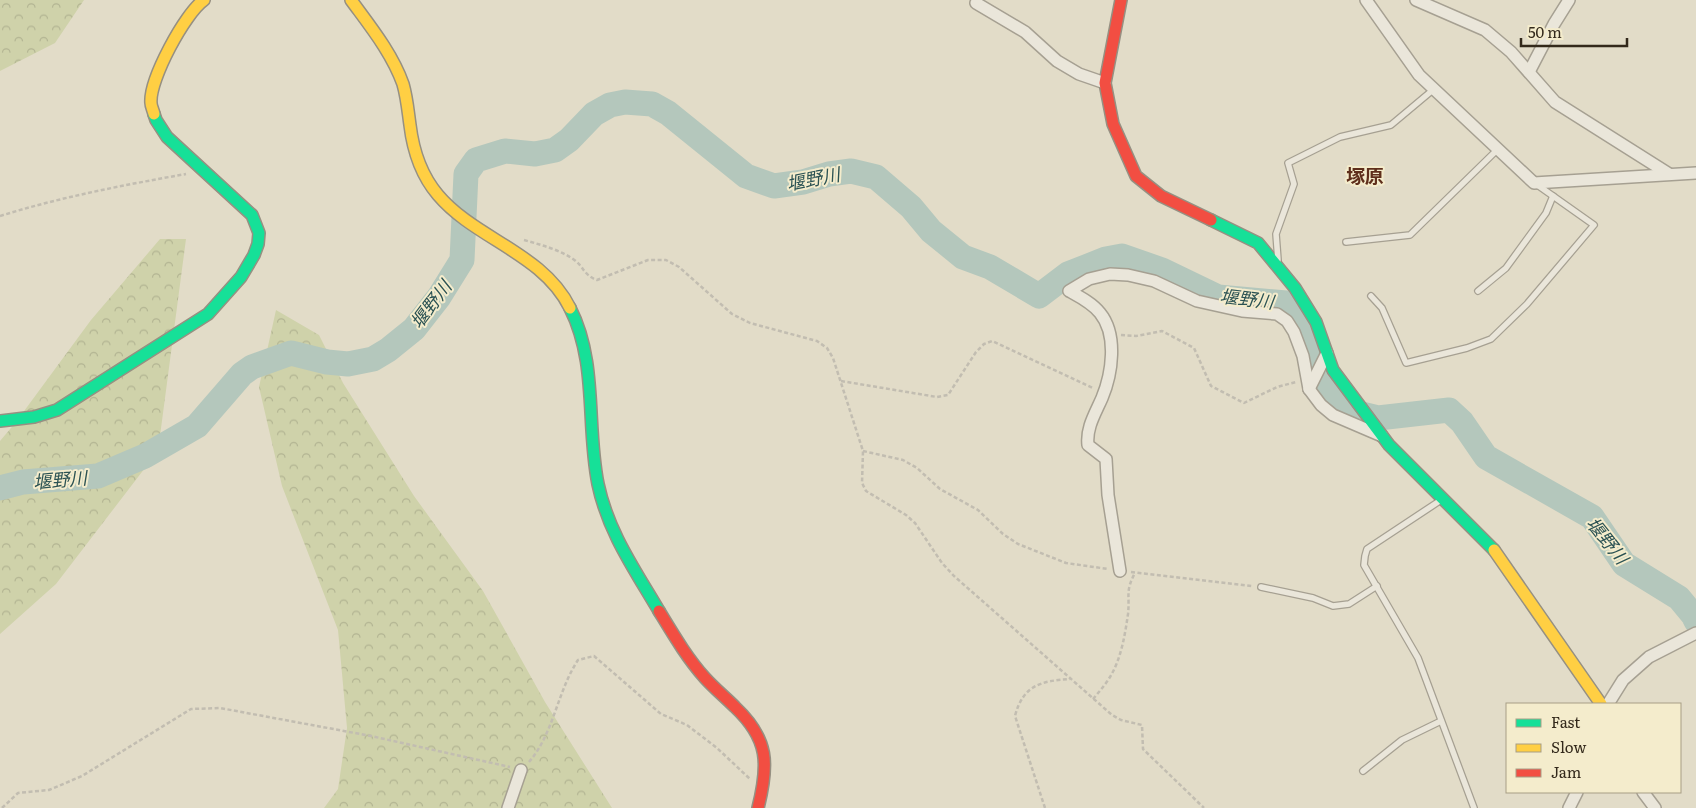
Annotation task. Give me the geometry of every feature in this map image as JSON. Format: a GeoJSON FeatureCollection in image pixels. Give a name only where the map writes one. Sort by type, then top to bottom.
{"type":"FeatureCollection","features":[{"type":"Feature","properties":{"kind":"street"},"geometry":{"type":"LineString","coordinates":[[0,421],[34,417],[57,410],[208,314],[246,270],[257,250],[259,232],[252,216],[205,170],[167,137],[156,120],[151,102],[154,80],[184,21],[198,4],[204,0]]}},
{"type":"Feature","properties":{"kind":"street"},"geometry":{"type":"LineString","coordinates":[[351,0],[399,73],[407,96],[410,128],[415,152],[433,190],[448,206],[524,258],[548,280],[566,301],[578,324],[585,347],[596,474],[606,515],[621,549],[686,654],[706,679],[744,716],[760,738],[765,763],[764,787],[758,808]]}},
{"type":"Feature","properties":{"kind":"street"},"geometry":{"type":"LineString","coordinates":[[1121,0],[1105,83],[1113,124],[1136,176],[1161,196],[1258,243],[1295,288],[1316,322],[1326,356],[1333,370],[1389,445],[1498,554],[1600,703]]}},
{"type":"Feature","properties":{"kind":"street"},"geometry":{"type":"LineString","coordinates":[[1366,0],[1419,75],[1534,183],[1696,173]]}},
{"type":"Feature","properties":{"kind":"street"},"geometry":{"type":"LineString","coordinates":[[1416,0],[1485,30],[1511,52],[1555,102],[1669,174]]}},
{"type":"Feature","properties":{"kind":"street"},"geometry":{"type":"LineString","coordinates":[[1529,72],[1569,0]]}},
{"type":"Feature","properties":{"kind":"street"},"geometry":{"type":"LineString","coordinates":[[976,3],[1025,32],[1057,61],[1079,74],[1105,83]]}},
{"type":"Feature","properties":{"kind":"street"},"geometry":{"type":"LineString","coordinates":[[1120,571],[1108,495],[1106,459],[1088,445],[1087,434],[1104,393],[1111,363],[1110,334],[1101,315],[1091,304],[1069,290],[1089,278],[1110,274],[1137,277],[1154,281],[1197,301],[1242,311],[1277,314],[1287,320],[1294,332],[1303,356],[1309,384],[1321,404],[1333,415],[1380,433]]}},
{"type":"Feature","properties":{"kind":"street"},"geometry":{"type":"LineString","coordinates":[[1309,384],[1326,356]]}},
{"type":"Feature","properties":{"kind":"street"},"geometry":{"type":"LineString","coordinates":[[1609,703],[1623,680],[1649,657],[1694,634]]}},
{"type":"Feature","properties":{"kind":"street"},"geometry":{"type":"LineString","coordinates":[[508,808],[521,770]]}},
{"type":"Feature","properties":{"kind":"street"},"geometry":{"type":"LineString","coordinates":[[1569,808],[1576,793]]}},
{"type":"Feature","properties":{"kind":"street"},"geometry":{"type":"LineString","coordinates":[[1644,793],[1655,808]]}},
{"type":"Feature","properties":{"kind":"lane"},"geometry":{"type":"LineString","coordinates":[[1278,267],[1276,234],[1294,184],[1288,163],[1340,137],[1391,125],[1435,88]]}},
{"type":"Feature","properties":{"kind":"lane"},"geometry":{"type":"LineString","coordinates":[[1346,242],[1410,236],[1497,150]]}},
{"type":"Feature","properties":{"kind":"lane"},"geometry":{"type":"LineString","coordinates":[[1370,296],[1382,308],[1406,363],[1467,348],[1491,339],[1527,304],[1594,225],[1534,183]]}},
{"type":"Feature","properties":{"kind":"lane"},"geometry":{"type":"LineString","coordinates":[[1478,291],[1506,268],[1546,213],[1553,196]]}},
{"type":"Feature","properties":{"kind":"lane"},"geometry":{"type":"LineString","coordinates":[[1443,498],[1367,549],[1364,565],[1418,658],[1474,808]]}},
{"type":"Feature","properties":{"kind":"lane"},"geometry":{"type":"LineString","coordinates":[[1261,587],[1314,598],[1333,606],[1349,604],[1377,586]]}},
{"type":"Feature","properties":{"kind":"lane"},"geometry":{"type":"LineString","coordinates":[[1363,771],[1402,740],[1441,721]]}},
{"type":"Feature","properties":{"kind":"path"},"geometry":{"type":"LineString","coordinates":[[0,216],[26,208],[128,185],[205,170]]}},
{"type":"Feature","properties":{"kind":"path"},"geometry":{"type":"LineString","coordinates":[[521,239],[558,250],[576,260],[589,277],[597,280],[648,260],[666,260],[679,267],[732,314],[750,323],[817,341],[827,348],[841,380],[863,452],[862,483],[866,492],[906,515],[915,523],[942,563],[954,576],[1112,715],[1121,720],[1142,724],[1143,749],[1204,808]]}},
{"type":"Feature","properties":{"kind":"path"},"geometry":{"type":"LineString","coordinates":[[1110,334],[1136,336],[1162,332],[1194,348],[1211,386],[1244,403],[1277,387],[1309,384]]}},
{"type":"Feature","properties":{"kind":"path"},"geometry":{"type":"LineString","coordinates":[[841,380],[937,397],[948,394],[976,352],[984,344],[992,341],[1104,393]]}},
{"type":"Feature","properties":{"kind":"path"},"geometry":{"type":"LineString","coordinates":[[863,452],[903,460],[917,468],[940,489],[978,510],[1003,534],[1018,544],[1066,563],[1261,587]]}},
{"type":"Feature","properties":{"kind":"path"},"geometry":{"type":"LineString","coordinates":[[1094,699],[1110,677],[1120,654],[1129,608],[1128,592],[1130,582],[1136,573]]}},
{"type":"Feature","properties":{"kind":"path"},"geometry":{"type":"LineString","coordinates":[[2,808],[18,794],[48,790],[82,776],[192,709],[220,708],[371,736],[521,770],[543,744],[570,673],[578,660],[594,656],[661,714],[687,725],[717,748],[749,778],[764,787]]}},
{"type":"Feature","properties":{"kind":"path"},"geometry":{"type":"LineString","coordinates":[[1045,808],[1015,716],[1018,701],[1031,689],[1048,680],[1072,679]]}},
{"type":"Feature","properties":{"kind":"green space"},"geometry":{"type":"Polygon","coordinates":[[[0,0],[84,0],[55,43],[0,71],[0,0]]]}},
{"type":"Feature","properties":{"kind":"green space"},"geometry":{"type":"Polygon","coordinates":[[[160,239],[186,239],[158,451],[56,584],[0,634],[0,441],[91,320],[160,239]]]}},
{"type":"Feature","properties":{"kind":"green space"},"geometry":{"type":"Polygon","coordinates":[[[276,310],[319,335],[343,383],[414,496],[483,591],[545,702],[612,808],[324,808],[338,789],[347,728],[338,630],[282,486],[259,387],[276,310]]]}},
{"type":"Feature","properties":{"kind":"waterway","name":"堰野川"},"geometry":{"type":"LineString","coordinates":[[0,488],[23,482],[98,476],[145,456],[197,426],[242,374],[252,367],[291,353],[327,362],[348,364],[373,359],[388,350],[414,329],[439,297],[462,260],[466,174],[476,160],[505,151],[535,154],[555,150],[569,140],[594,114],[610,105],[625,102],[652,104],[668,113],[746,176],[774,186],[803,182],[829,174],[851,171],[876,177],[911,207],[931,231],[963,257],[990,267],[1039,296],[1068,274],[1106,259],[1122,256],[1162,270],[1218,297],[1286,303],[1301,320],[1324,390],[1349,411],[1378,418],[1449,410],[1462,422],[1486,457],[1592,517],[1624,564],[1679,598],[1696,621]]}},
{"type":"Feature","properties":{"kind":"traffic: fast"},"geometry":{"type":"LineString","coordinates":[[0,421],[34,417],[57,410],[208,314],[241,277],[254,255],[259,233],[252,215],[167,137],[154,114]]}},
{"type":"Feature","properties":{"kind":"traffic: fast"},"geometry":{"type":"LineString","coordinates":[[1211,220],[1258,243],[1295,288],[1316,322],[1333,370],[1389,445],[1494,550]]}},
{"type":"Feature","properties":{"kind":"traffic: fast"},"geometry":{"type":"LineString","coordinates":[[570,308],[579,329],[588,372],[594,462],[603,502],[608,518],[623,550],[659,611]]}},
{"type":"Feature","properties":{"kind":"traffic: slow"},"geometry":{"type":"LineString","coordinates":[[154,114],[151,104],[152,93],[162,64],[187,18],[204,0]]}},
{"type":"Feature","properties":{"kind":"traffic: slow"},"geometry":{"type":"LineString","coordinates":[[351,0],[380,40],[393,61],[403,84],[416,153],[422,171],[432,187],[453,210],[543,273],[558,289],[570,308]]}},
{"type":"Feature","properties":{"kind":"traffic: slow"},"geometry":{"type":"LineString","coordinates":[[1494,550],[1600,703]]}},
{"type":"Feature","properties":{"kind":"traffic: jam"},"geometry":{"type":"LineString","coordinates":[[1121,0],[1105,83],[1113,124],[1136,176],[1161,196],[1211,220]]}},
{"type":"Feature","properties":{"kind":"traffic: jam"},"geometry":{"type":"LineString","coordinates":[[659,611],[680,646],[698,670],[746,719],[760,741],[765,765],[758,808]]}},
{"type":"Feature","properties":{"kind":"district","name":"塚原"},"geometry":{"type":"Point","coordinates":[1365,175]}}]}
